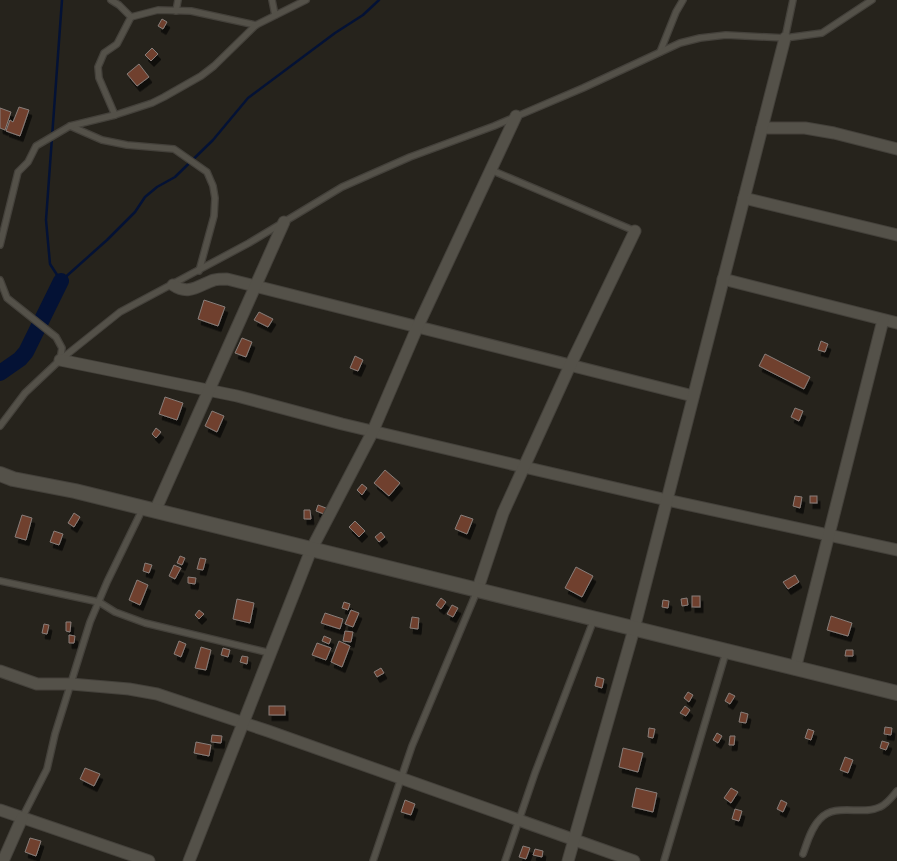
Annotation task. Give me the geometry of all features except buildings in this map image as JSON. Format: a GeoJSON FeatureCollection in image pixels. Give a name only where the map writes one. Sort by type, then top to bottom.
{"type":"FeatureCollection","features":[{"type":"Feature","properties":{"kind":"street"},"geometry":{"type":"LineString","coordinates":[[568,861],[634,629],[785,38]]}},
{"type":"Feature","properties":{"kind":"street"},"geometry":{"type":"LineString","coordinates":[[189,861],[311,550],[373,431],[417,327],[516,116]]}},
{"type":"Feature","properties":{"kind":"street"},"geometry":{"type":"LineString","coordinates":[[762,128],[805,128],[834,133],[897,149]]}},
{"type":"Feature","properties":{"kind":"street"},"geometry":{"type":"LineString","coordinates":[[744,198],[897,235]]}},
{"type":"Feature","properties":{"kind":"street"},"geometry":{"type":"LineString","coordinates":[[149,509],[210,390],[284,222]]}},
{"type":"Feature","properties":{"kind":"street"},"geometry":{"type":"LineString","coordinates":[[477,591],[503,513],[570,365],[635,231]]}},
{"type":"Feature","properties":{"kind":"street"},"geometry":{"type":"LineString","coordinates":[[172,285],[180,290],[190,289],[202,287],[215,280],[227,279],[694,396]]}},
{"type":"Feature","properties":{"kind":"street"},"geometry":{"type":"LineString","coordinates":[[724,279],[897,323]]}},
{"type":"Feature","properties":{"kind":"street"},"geometry":{"type":"LineString","coordinates":[[795,669],[883,320]]}},
{"type":"Feature","properties":{"kind":"street"},"geometry":{"type":"LineString","coordinates":[[60,360],[210,390],[524,467],[897,550]]}},
{"type":"Feature","properties":{"kind":"street"},"geometry":{"type":"LineString","coordinates":[[0,475],[149,509],[897,694]]}},
{"type":"Feature","properties":{"kind":"street"},"geometry":{"type":"LineString","coordinates":[[0,671],[37,684],[71,684],[129,689],[157,694],[634,861]]}},
{"type":"Feature","properties":{"kind":"street"},"geometry":{"type":"LineString","coordinates":[[0,810],[148,861]]}},
{"type":"Feature","properties":{"kind":"street"},"geometry":{"type":"LineString","coordinates":[[3,861],[22,818]]}},
{"type":"Feature","properties":{"kind":"lane"},"geometry":{"type":"LineString","coordinates":[[111,0],[131,17]]}},
{"type":"Feature","properties":{"kind":"lane"},"geometry":{"type":"LineString","coordinates":[[176,11],[178,0]]}},
{"type":"Feature","properties":{"kind":"lane"},"geometry":{"type":"LineString","coordinates":[[272,0],[275,15]]}},
{"type":"Feature","properties":{"kind":"lane"},"geometry":{"type":"LineString","coordinates":[[0,245],[18,172],[28,162],[36,146],[70,126],[115,115],[152,103],[201,76],[239,43],[256,25],[306,0]]}},
{"type":"Feature","properties":{"kind":"lane"},"geometry":{"type":"LineString","coordinates":[[660,52],[676,12],[684,0]]}},
{"type":"Feature","properties":{"kind":"lane"},"geometry":{"type":"LineString","coordinates":[[785,38],[794,0]]}},
{"type":"Feature","properties":{"kind":"lane"},"geometry":{"type":"LineString","coordinates":[[0,426],[25,393],[60,360],[120,312],[199,271],[342,187],[410,157],[583,88],[680,43],[726,35],[785,38],[822,33],[872,0]]}},
{"type":"Feature","properties":{"kind":"lane"},"geometry":{"type":"LineString","coordinates":[[115,115],[100,78],[98,66],[104,53],[117,44],[131,17],[158,10],[176,11],[206,14],[256,25]]}},
{"type":"Feature","properties":{"kind":"lane"},"geometry":{"type":"LineString","coordinates":[[70,126],[102,140],[174,149],[208,172],[215,198],[214,216],[199,271]]}},
{"type":"Feature","properties":{"kind":"lane"},"geometry":{"type":"LineString","coordinates":[[491,170],[635,231]]}},
{"type":"Feature","properties":{"kind":"lane"},"geometry":{"type":"LineString","coordinates":[[0,280],[7,298],[56,337],[62,348],[60,360]]}},
{"type":"Feature","properties":{"kind":"lane"},"geometry":{"type":"LineString","coordinates":[[22,818],[47,769],[55,734],[90,622],[107,582],[149,509]]}},
{"type":"Feature","properties":{"kind":"lane"},"geometry":{"type":"LineString","coordinates":[[0,581],[99,602],[115,612],[145,623],[270,654]]}},
{"type":"Feature","properties":{"kind":"lane"},"geometry":{"type":"LineString","coordinates":[[373,861],[412,746],[477,591]]}},
{"type":"Feature","properties":{"kind":"lane"},"geometry":{"type":"LineString","coordinates":[[505,861],[535,773],[594,619]]}},
{"type":"Feature","properties":{"kind":"lane"},"geometry":{"type":"LineString","coordinates":[[664,861],[726,652]]}},
{"type":"Feature","properties":{"kind":"lane"},"geometry":{"type":"LineString","coordinates":[[802,854],[820,818],[839,810],[862,811],[879,808],[897,791]]}},
{"type":"Feature","properties":{"kind":"waterway"},"geometry":{"type":"LineString","coordinates":[[62,0],[46,220],[50,264],[61,281],[107,240],[135,212],[145,197],[157,187],[175,177],[213,140],[248,98],[335,33],[363,15],[379,0]]}},
{"type":"Feature","properties":{"kind":"waterway"},"geometry":{"type":"LineString","coordinates":[[0,373],[20,359],[26,352],[61,281]]}}]}
